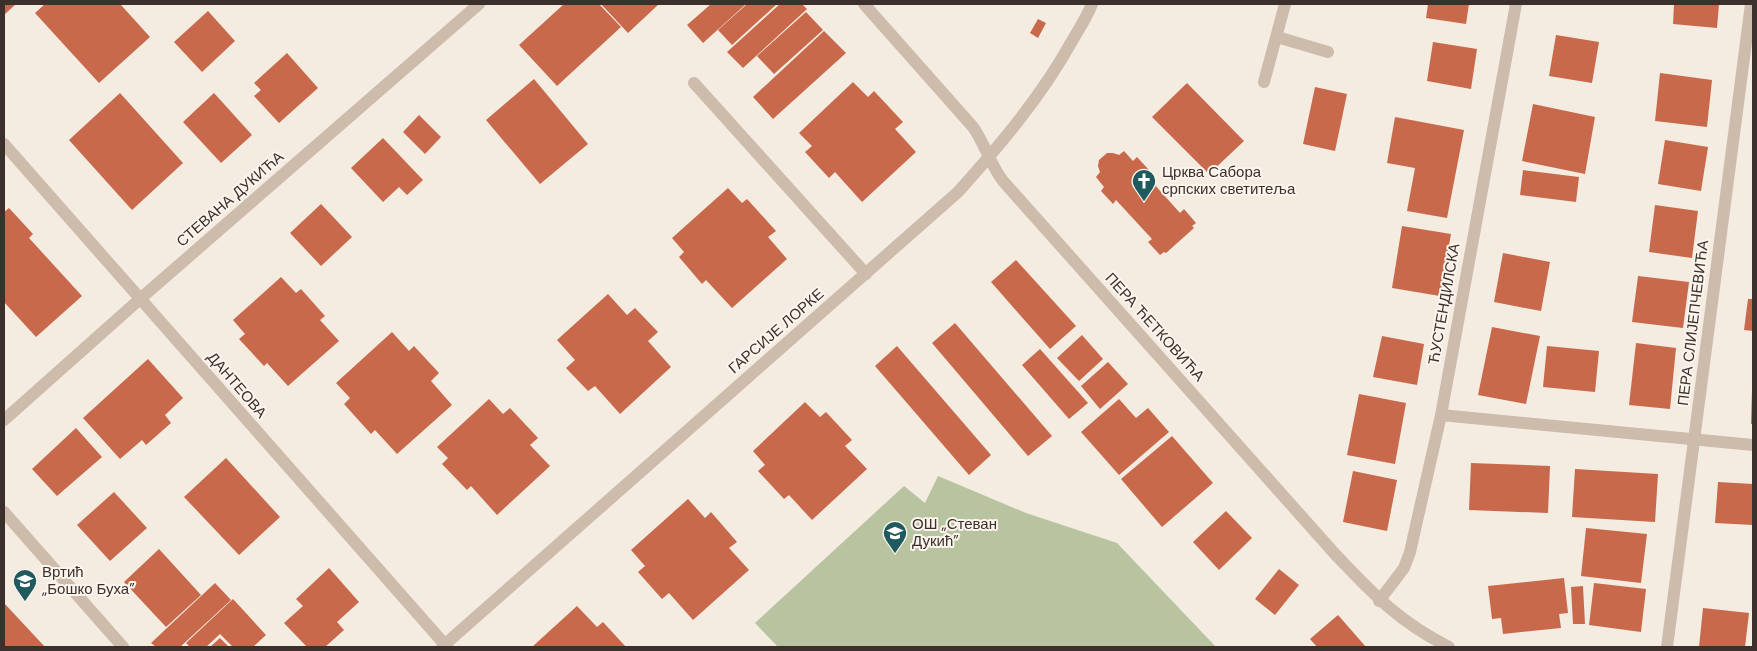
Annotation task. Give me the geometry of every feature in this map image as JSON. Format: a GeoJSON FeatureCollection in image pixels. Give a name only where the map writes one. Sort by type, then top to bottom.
{"type":"FeatureCollection","features":[{"type":"Feature","properties":{"kind":"street","name":"СТЕВАНА ДУКИЋА"},"geometry":{"type":"LineString","coordinates":[[4,420],[479,4]]}},
{"type":"Feature","properties":{"kind":"street","name":"ПЕРА ЋЕТКОВИЋА"},"geometry":{"type":"LineString","coordinates":[[864,4],[973,127],[985,146],[995,171],[1018,198],[1335,554],[1379,601],[1413,627],[1449,647]]}},
{"type":"Feature","properties":{"kind":"street","name":"ГАРСИЈЕ ЛОРКЕ"},"geometry":{"type":"LineString","coordinates":[[445,646],[958,192],[989,157],[1041,92],[1092,4]]}},
{"type":"Feature","properties":{"kind":"street"},"geometry":{"type":"LineString","coordinates":[[1264,82],[1285,4]]}},
{"type":"Feature","properties":{"kind":"street","name":"ЋУСТЕНДИЛСКА"},"geometry":{"type":"LineString","coordinates":[[1379,601],[1404,568],[1410,552],[1440,415],[1516,4]]}},
{"type":"Feature","properties":{"kind":"street","name":"ПЕРА СЛИЈЕПЧЕВИЋА"},"geometry":{"type":"LineString","coordinates":[[1668,647],[1751,4]]}},
{"type":"Feature","properties":{"kind":"street"},"geometry":{"type":"LineString","coordinates":[[1277,37],[1328,52]]}},
{"type":"Feature","properties":{"kind":"street"},"geometry":{"type":"LineString","coordinates":[[694,83],[866,274]]}},
{"type":"Feature","properties":{"kind":"street","name":"ДАНТЕОВА"},"geometry":{"type":"LineString","coordinates":[[4,144],[445,646]]}},
{"type":"Feature","properties":{"kind":"street"},"geometry":{"type":"LineString","coordinates":[[1440,415],[1753,445]]}},
{"type":"Feature","properties":{"kind":"street"},"geometry":{"type":"LineString","coordinates":[[4,512],[123,647]]}},
{"type":"Feature","properties":{"kind":"green space"},"geometry":{"type":"Polygon","coordinates":[[[938,476],[1026,513],[1117,543],[1216,647],[778,647],[755,623],[904,486],[925,503],[938,476]]]}},
{"type":"Feature","properties":{"kind":"building"},"geometry":{"type":"Polygon","coordinates":[[[4,4],[16,4],[4,15],[4,4]]]}},
{"type":"Feature","properties":{"kind":"building"},"geometry":{"type":"Polygon","coordinates":[[[45,4],[122,4],[150,37],[99,83],[35,13],[45,4]]]}},
{"type":"Feature","properties":{"kind":"building"},"geometry":{"type":"Polygon","coordinates":[[[564,4],[599,4],[621,27],[557,86],[519,45],[564,4]]]}},
{"type":"Feature","properties":{"kind":"building"},"geometry":{"type":"Polygon","coordinates":[[[601,4],[659,4],[628,33],[601,4]]]}},
{"type":"Feature","properties":{"kind":"building"},"geometry":{"type":"Polygon","coordinates":[[[711,4],[746,4],[703,43],[687,25],[711,4]]]}},
{"type":"Feature","properties":{"kind":"building"},"geometry":{"type":"Polygon","coordinates":[[[747,4],[777,4],[732,45],[718,30],[747,4]]]}},
{"type":"Feature","properties":{"kind":"building"},"geometry":{"type":"Polygon","coordinates":[[[780,4],[802,4],[807,9],[743,68],[727,52],[780,4]]]}},
{"type":"Feature","properties":{"kind":"building"},"geometry":{"type":"Polygon","coordinates":[[[1428,4],[1469,4],[1466,24],[1426,18],[1428,4]]]}},
{"type":"Feature","properties":{"kind":"building"},"geometry":{"type":"Polygon","coordinates":[[[1674,4],[1719,4],[1717,28],[1673,24],[1674,4]]]}},
{"type":"Feature","properties":{"kind":"building"},"geometry":{"type":"Polygon","coordinates":[[[208,11],[235,41],[202,72],[174,42],[208,11]]]}},
{"type":"Feature","properties":{"kind":"building"},"geometry":{"type":"Polygon","coordinates":[[[806,12],[823,30],[774,74],[757,56],[806,12]]]}},
{"type":"Feature","properties":{"kind":"building"},"geometry":{"type":"Polygon","coordinates":[[[1038,19],[1046,23],[1038,38],[1030,33],[1038,19]]]}},
{"type":"Feature","properties":{"kind":"building"},"geometry":{"type":"Polygon","coordinates":[[[824,31],[846,53],[773,119],[753,97],[824,31]]]}},
{"type":"Feature","properties":{"kind":"building"},"geometry":{"type":"Polygon","coordinates":[[[1556,35],[1599,42],[1592,83],[1549,76],[1556,35]]]}},
{"type":"Feature","properties":{"kind":"building"},"geometry":{"type":"Polygon","coordinates":[[[1433,42],[1477,49],[1471,89],[1427,81],[1433,42]]]}},
{"type":"Feature","properties":{"kind":"building"},"geometry":{"type":"Polygon","coordinates":[[[287,53],[318,88],[279,123],[254,96],[261,90],[254,83],[287,53]]]}},
{"type":"Feature","properties":{"kind":"building"},"geometry":{"type":"Polygon","coordinates":[[[1660,73],[1712,80],[1707,127],[1655,121],[1660,73]]]}},
{"type":"Feature","properties":{"kind":"building"},"geometry":{"type":"Polygon","coordinates":[[[534,79],[588,144],[540,184],[486,120],[534,79]]]}},
{"type":"Feature","properties":{"kind":"building"},"geometry":{"type":"Polygon","coordinates":[[[853,82],[868,97],[874,91],[903,122],[895,129],[916,152],[862,202],[835,172],[829,178],[805,152],[812,146],[799,133],[853,82]]]}},
{"type":"Feature","properties":{"kind":"building"},"geometry":{"type":"Polygon","coordinates":[[[1187,83],[1244,141],[1209,174],[1152,117],[1187,83]]]}},
{"type":"Feature","properties":{"kind":"building"},"geometry":{"type":"Polygon","coordinates":[[[1315,87],[1347,94],[1335,151],[1303,144],[1315,87]]]}},
{"type":"Feature","properties":{"kind":"building"},"geometry":{"type":"Polygon","coordinates":[[[120,93],[183,163],[132,210],[69,140],[120,93]]]}},
{"type":"Feature","properties":{"kind":"building"},"geometry":{"type":"Polygon","coordinates":[[[214,93],[252,135],[221,163],[183,122],[214,93]]]}},
{"type":"Feature","properties":{"kind":"building"},"geometry":{"type":"Polygon","coordinates":[[[1533,104],[1595,117],[1585,174],[1522,161],[1533,104]]]}},
{"type":"Feature","properties":{"kind":"building"},"geometry":{"type":"Polygon","coordinates":[[[419,115],[441,137],[425,154],[403,132],[419,115]]]}},
{"type":"Feature","properties":{"kind":"building"},"geometry":{"type":"Polygon","coordinates":[[[1395,117],[1464,130],[1447,218],[1407,211],[1415,168],[1387,163],[1395,117]]]}},
{"type":"Feature","properties":{"kind":"building"},"geometry":{"type":"Polygon","coordinates":[[[383,138],[423,180],[407,195],[399,187],[383,202],[351,168],[383,138]]]}},
{"type":"Feature","properties":{"kind":"building"},"geometry":{"type":"Polygon","coordinates":[[[1665,140],[1708,147],[1701,191],[1658,184],[1665,140]]]}},
{"type":"Feature","properties":{"kind":"building","name":"Црква Сабора српских светитеља"},"geometry":{"type":"Polygon","coordinates":[[[1124,151],[1133,161],[1137,157],[1149,170],[1145,174],[1180,213],[1184,209],[1196,223],[1192,226],[1194,228],[1166,253],[1164,252],[1160,255],[1148,242],[1152,239],[1116,200],[1113,204],[1101,191],[1104,187],[1096,177],[1100,172],[1099,160],[1107,153],[1119,155],[1124,151]]]}},
{"type":"Feature","properties":{"kind":"building"},"geometry":{"type":"Polygon","coordinates":[[[1523,170],[1579,177],[1576,202],[1520,195],[1523,170]]]}},
{"type":"Feature","properties":{"kind":"building"},"geometry":{"type":"Polygon","coordinates":[[[728,188],[742,203],[747,199],[776,231],[768,237],[787,259],[732,308],[706,280],[702,284],[679,257],[684,252],[672,238],[728,188]]]}},
{"type":"Feature","properties":{"kind":"building"},"geometry":{"type":"Polygon","coordinates":[[[321,204],[352,237],[321,266],[290,233],[321,204]]]}},
{"type":"Feature","properties":{"kind":"building"},"geometry":{"type":"Polygon","coordinates":[[[1655,205],[1698,211],[1692,258],[1649,252],[1655,205]]]}},
{"type":"Feature","properties":{"kind":"building"},"geometry":{"type":"Polygon","coordinates":[[[9,208],[33,234],[29,238],[82,296],[36,337],[4,302],[4,212],[9,208]]]}},
{"type":"Feature","properties":{"kind":"building"},"geometry":{"type":"Polygon","coordinates":[[[1402,226],[1451,234],[1440,296],[1392,288],[1402,226]]]}},
{"type":"Feature","properties":{"kind":"building"},"geometry":{"type":"Polygon","coordinates":[[[1503,253],[1550,262],[1541,311],[1494,302],[1503,253]]]}},
{"type":"Feature","properties":{"kind":"building"},"geometry":{"type":"Polygon","coordinates":[[[1016,260],[1076,326],[1050,349],[991,282],[1016,260]]]}},
{"type":"Feature","properties":{"kind":"building"},"geometry":{"type":"Polygon","coordinates":[[[1638,276],[1689,282],[1683,328],[1632,322],[1638,276]]]}},
{"type":"Feature","properties":{"kind":"building"},"geometry":{"type":"Polygon","coordinates":[[[281,277],[296,293],[301,289],[325,316],[320,320],[339,341],[288,386],[267,363],[264,366],[239,339],[245,334],[233,320],[281,277]]]}},
{"type":"Feature","properties":{"kind":"building"},"geometry":{"type":"Polygon","coordinates":[[[608,294],[627,315],[635,308],[658,332],[648,341],[671,367],[620,414],[595,386],[588,391],[566,368],[575,360],[557,340],[608,294]]]}},
{"type":"Feature","properties":{"kind":"building"},"geometry":{"type":"Polygon","coordinates":[[[1748,299],[1753,299],[1753,331],[1744,330],[1748,299]]]}},
{"type":"Feature","properties":{"kind":"building"},"geometry":{"type":"Polygon","coordinates":[[[955,323],[1052,436],[1028,456],[932,343],[955,323]]]}},
{"type":"Feature","properties":{"kind":"building"},"geometry":{"type":"Polygon","coordinates":[[[1492,327],[1540,336],[1526,404],[1478,395],[1492,327]]]}},
{"type":"Feature","properties":{"kind":"building"},"geometry":{"type":"Polygon","coordinates":[[[392,332],[409,351],[414,346],[439,373],[431,381],[452,405],[397,454],[375,430],[371,434],[344,404],[350,398],[336,383],[392,332]]]}},
{"type":"Feature","properties":{"kind":"building"},"geometry":{"type":"Polygon","coordinates":[[[1082,335],[1103,359],[1079,381],[1057,358],[1082,335]]]}},
{"type":"Feature","properties":{"kind":"building"},"geometry":{"type":"Polygon","coordinates":[[[1382,336],[1424,344],[1417,385],[1373,377],[1382,336]]]}},
{"type":"Feature","properties":{"kind":"building"},"geometry":{"type":"Polygon","coordinates":[[[1636,343],[1676,348],[1670,409],[1629,405],[1636,343]]]}},
{"type":"Feature","properties":{"kind":"building"},"geometry":{"type":"Polygon","coordinates":[[[897,346],[991,455],[969,475],[875,366],[897,346]]]}},
{"type":"Feature","properties":{"kind":"building"},"geometry":{"type":"Polygon","coordinates":[[[1547,346],[1599,351],[1595,392],[1543,387],[1547,346]]]}},
{"type":"Feature","properties":{"kind":"building"},"geometry":{"type":"Polygon","coordinates":[[[1040,349],[1088,403],[1069,419],[1022,365],[1040,349]]]}},
{"type":"Feature","properties":{"kind":"building"},"geometry":{"type":"Polygon","coordinates":[[[148,359],[183,398],[165,415],[171,423],[146,445],[142,440],[120,459],[83,418],[148,359]]]}},
{"type":"Feature","properties":{"kind":"building"},"geometry":{"type":"Polygon","coordinates":[[[1108,362],[1128,384],[1100,409],[1081,386],[1108,362]]]}},
{"type":"Feature","properties":{"kind":"building"},"geometry":{"type":"Polygon","coordinates":[[[1752,390],[1753,424],[1751,424],[1752,390]]]}},
{"type":"Feature","properties":{"kind":"building"},"geometry":{"type":"Polygon","coordinates":[[[1359,394],[1406,403],[1395,464],[1347,455],[1359,394]]]}},
{"type":"Feature","properties":{"kind":"building"},"geometry":{"type":"Polygon","coordinates":[[[489,399],[503,414],[510,408],[538,438],[530,445],[550,466],[497,515],[471,486],[467,490],[442,464],[448,458],[437,447],[489,399]]]}},
{"type":"Feature","properties":{"kind":"building"},"geometry":{"type":"Polygon","coordinates":[[[1119,399],[1136,418],[1148,408],[1169,432],[1119,475],[1081,432],[1119,399]]]}},
{"type":"Feature","properties":{"kind":"building"},"geometry":{"type":"Polygon","coordinates":[[[805,402],[820,417],[826,412],[852,440],[845,446],[867,469],[812,520],[789,495],[784,499],[758,471],[765,465],[753,451],[805,402]]]}},
{"type":"Feature","properties":{"kind":"building"},"geometry":{"type":"Polygon","coordinates":[[[76,428],[102,457],[57,496],[32,469],[76,428]]]}},
{"type":"Feature","properties":{"kind":"building"},"geometry":{"type":"Polygon","coordinates":[[[1172,436],[1213,483],[1162,527],[1121,479],[1172,436]]]}},
{"type":"Feature","properties":{"kind":"building"},"geometry":{"type":"Polygon","coordinates":[[[226,458],[280,517],[239,555],[184,497],[226,458]]]}},
{"type":"Feature","properties":{"kind":"building"},"geometry":{"type":"Polygon","coordinates":[[[1471,463],[1550,466],[1548,513],[1469,510],[1471,463]]]}},
{"type":"Feature","properties":{"kind":"building"},"geometry":{"type":"Polygon","coordinates":[[[1575,469],[1658,474],[1655,522],[1572,517],[1575,469]]]}},
{"type":"Feature","properties":{"kind":"building"},"geometry":{"type":"Polygon","coordinates":[[[1353,471],[1397,480],[1387,531],[1343,522],[1353,471]]]}},
{"type":"Feature","properties":{"kind":"building"},"geometry":{"type":"Polygon","coordinates":[[[1718,482],[1753,484],[1753,525],[1715,523],[1718,482]]]}},
{"type":"Feature","properties":{"kind":"building"},"geometry":{"type":"Polygon","coordinates":[[[114,492],[147,528],[110,561],[77,525],[114,492]]]}},
{"type":"Feature","properties":{"kind":"building"},"geometry":{"type":"Polygon","coordinates":[[[688,499],[705,518],[711,512],[737,542],[729,548],[749,570],[693,620],[669,593],[662,599],[638,572],[645,566],[631,550],[688,499]]]}},
{"type":"Feature","properties":{"kind":"building"},"geometry":{"type":"Polygon","coordinates":[[[1226,511],[1252,538],[1219,570],[1193,542],[1226,511]]]}},
{"type":"Feature","properties":{"kind":"building"},"geometry":{"type":"Polygon","coordinates":[[[1586,528],[1647,534],[1641,583],[1581,576],[1586,528]]]}},
{"type":"Feature","properties":{"kind":"building"},"geometry":{"type":"Polygon","coordinates":[[[159,549],[201,595],[166,627],[124,582],[159,549]]]}},
{"type":"Feature","properties":{"kind":"building"},"geometry":{"type":"Polygon","coordinates":[[[329,568],[359,602],[337,622],[344,630],[325,647],[307,647],[284,623],[303,606],[296,599],[329,568]]]}},
{"type":"Feature","properties":{"kind":"building"},"geometry":{"type":"Polygon","coordinates":[[[1279,569],[1299,585],[1275,615],[1255,599],[1279,569]]]}},
{"type":"Feature","properties":{"kind":"building"},"geometry":{"type":"Polygon","coordinates":[[[1564,578],[1568,613],[1559,614],[1561,628],[1503,634],[1501,618],[1492,619],[1488,586],[1564,578]]]}},
{"type":"Feature","properties":{"kind":"building"},"geometry":{"type":"Polygon","coordinates":[[[215,583],[231,600],[180,647],[156,647],[151,643],[215,583]]]}},
{"type":"Feature","properties":{"kind":"building"},"geometry":{"type":"Polygon","coordinates":[[[1594,583],[1646,589],[1641,632],[1589,625],[1594,583]]]}},
{"type":"Feature","properties":{"kind":"building"},"geometry":{"type":"Polygon","coordinates":[[[1583,586],[1585,624],[1573,624],[1571,587],[1583,586]]]}},
{"type":"Feature","properties":{"kind":"building"},"geometry":{"type":"Polygon","coordinates":[[[233,599],[266,635],[253,647],[233,647],[220,634],[206,647],[190,647],[186,643],[233,599]]]}},
{"type":"Feature","properties":{"kind":"building"},"geometry":{"type":"Polygon","coordinates":[[[4,603],[45,647],[4,647],[4,603]]]}},
{"type":"Feature","properties":{"kind":"building"},"geometry":{"type":"Polygon","coordinates":[[[577,606],[597,627],[603,622],[626,647],[532,647],[577,606]]]}},
{"type":"Feature","properties":{"kind":"building"},"geometry":{"type":"Polygon","coordinates":[[[1703,608],[1749,613],[1745,647],[1699,647],[1703,608]]]}},
{"type":"Feature","properties":{"kind":"building"},"geometry":{"type":"Polygon","coordinates":[[[1338,615],[1366,647],[1317,647],[1310,639],[1338,615]]]}},
{"type":"Feature","properties":{"kind":"building"},"geometry":{"type":"Polygon","coordinates":[[[220,638],[229,647],[210,647],[220,638]]]}},
{"type":"Feature","properties":{"kind":"place","name":"Црква Сабора српских светитеља"},"geometry":{"type":"Point","coordinates":[1144,202]}},
{"type":"Feature","properties":{"kind":"place","name":"ОШ „Стеван Дукић”"},"geometry":{"type":"Point","coordinates":[895,554]}},
{"type":"Feature","properties":{"kind":"place","name":"Вртић „Бошко Буха”"},"geometry":{"type":"Point","coordinates":[25,602]}}]}
